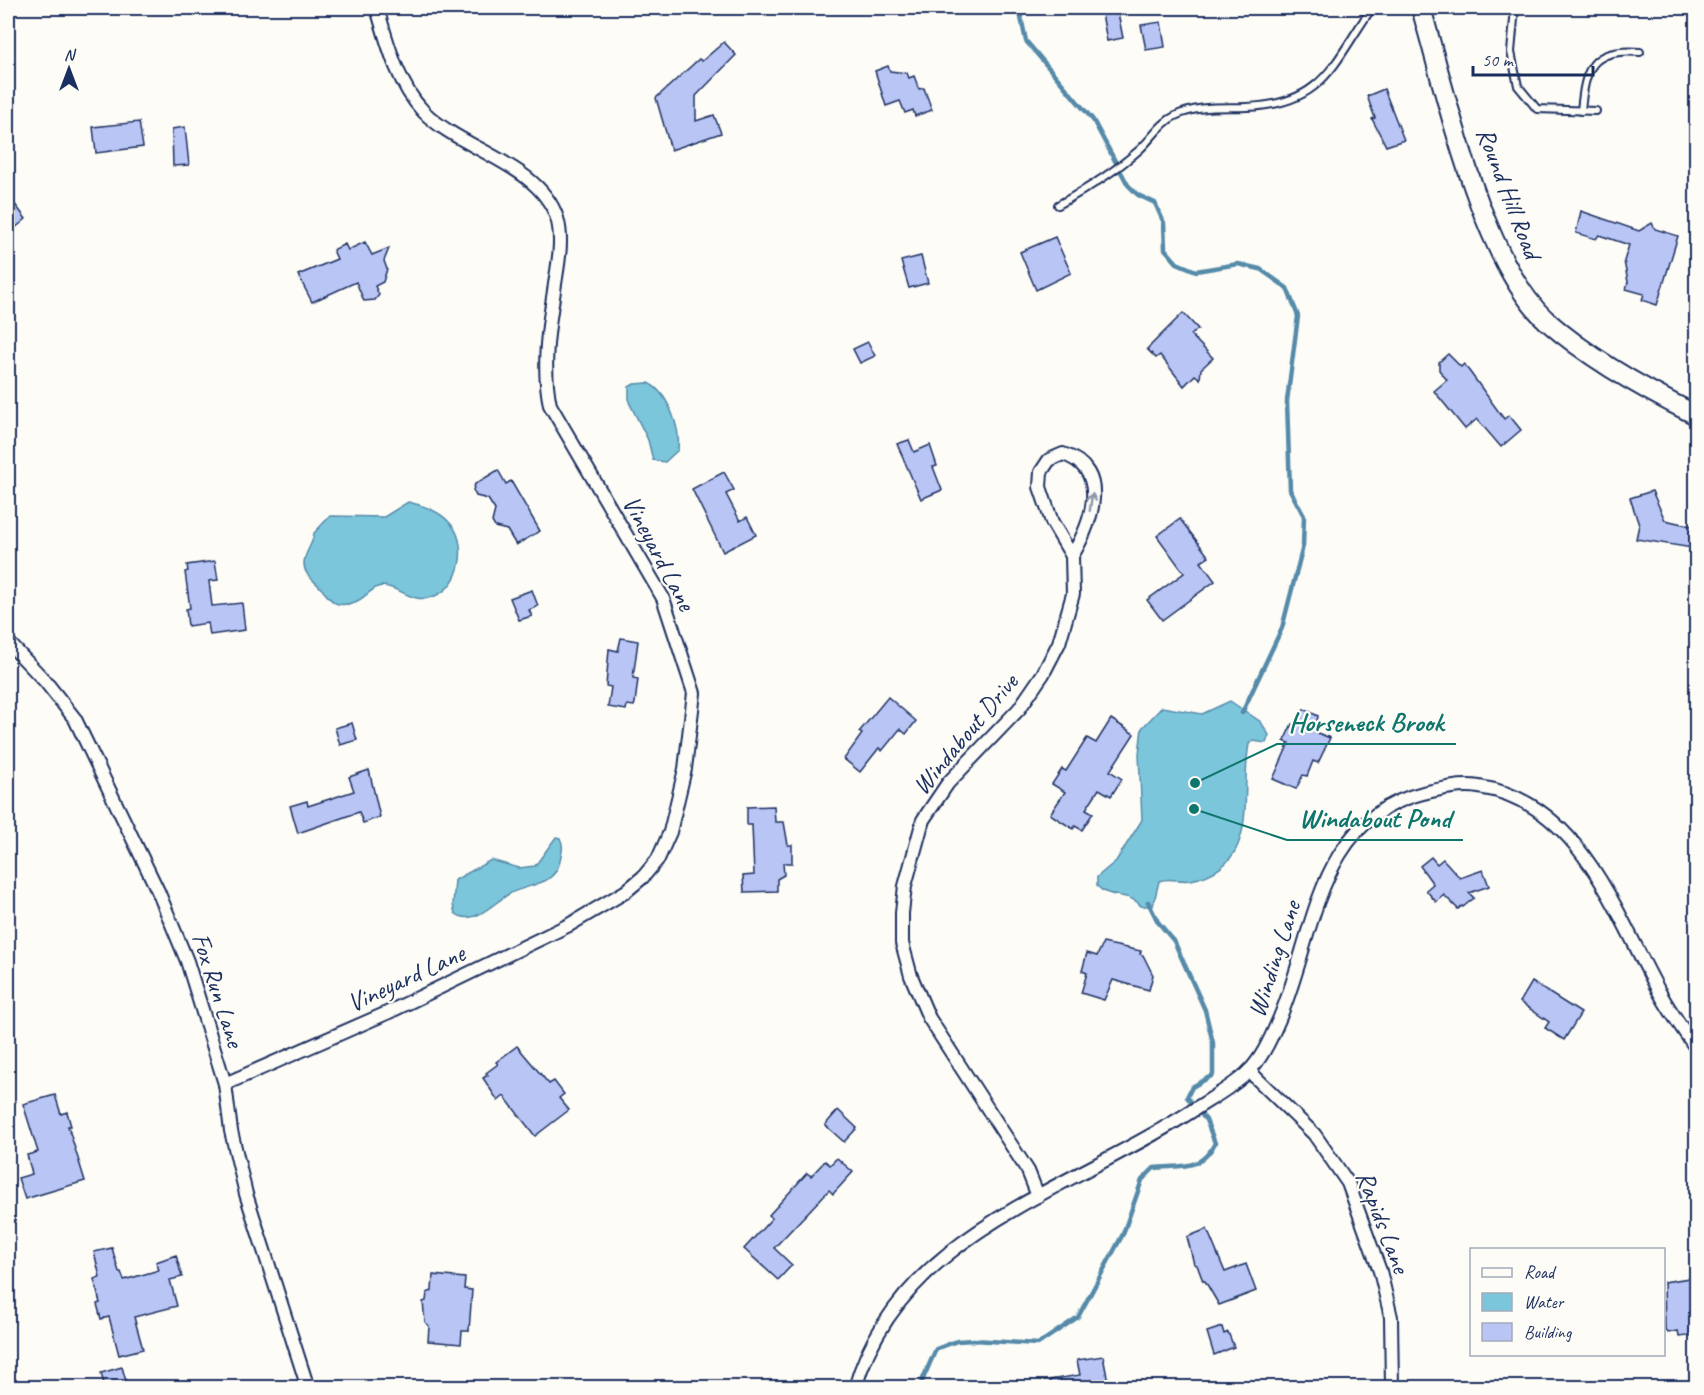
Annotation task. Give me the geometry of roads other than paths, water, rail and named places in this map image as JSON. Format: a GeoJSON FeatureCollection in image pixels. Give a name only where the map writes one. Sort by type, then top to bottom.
{"type":"FeatureCollection","features":[{"type":"Feature","properties":{"kind":"street","name":"Vineyard Lane"},"geometry":{"type":"LineString","coordinates":[[225,1084],[387,1013],[568,925],[643,878],[658,859],[670,832],[691,734],[694,693],[663,598],[550,405],[546,384],[547,336],[560,244],[556,218],[546,199],[528,179],[446,131],[422,110],[407,87],[388,46],[377,8]]}},
{"type":"Feature","properties":{"kind":"street","name":"Round Hill Road"},"geometry":{"type":"LineString","coordinates":[[1421,8],[1473,184],[1506,267],[1545,319],[1591,355],[1696,415]]}},
{"type":"Feature","properties":{"kind":"street","name":"Windabout Drive"},"geometry":{"type":"LineString","coordinates":[[1038,1196],[1028,1171],[929,1018],[911,976],[902,943],[902,913],[905,886],[923,820],[948,783],[1019,709],[1043,674],[1059,643],[1073,594],[1072,556],[1052,522],[1040,487],[1041,472],[1049,460],[1063,454],[1075,458],[1085,467],[1093,485],[1092,503],[1084,535],[1072,556]]}},
{"type":"Feature","properties":{"kind":"street","name":"Fox Run Lane"},"geometry":{"type":"LineString","coordinates":[[8,642],[45,681],[75,719],[158,891],[187,961],[225,1084],[231,1131],[242,1181],[308,1388]]}},
{"type":"Feature","properties":{"kind":"street","name":"Winding Lane"},"geometry":{"type":"LineString","coordinates":[[855,1388],[873,1338],[892,1307],[949,1250],[1038,1196],[1180,1119],[1249,1071],[1269,1042],[1290,997],[1312,913],[1340,854],[1383,809],[1405,798],[1441,789],[1477,786],[1500,792],[1527,804],[1553,823],[1575,845],[1604,882],[1662,997],[1696,1048]]}},
{"type":"Feature","properties":{"kind":"street","name":"Rapids Lane"},"geometry":{"type":"LineString","coordinates":[[1249,1071],[1314,1134],[1347,1183],[1380,1271],[1391,1317],[1392,1388]]}},
{"type":"Feature","properties":{"kind":"lane"},"geometry":{"type":"LineString","coordinates":[[1058,205],[1110,173],[1176,116],[1197,108],[1270,105],[1308,92],[1321,82],[1336,64],[1372,8]]}},
{"type":"Feature","properties":{"kind":"lane"},"geometry":{"type":"LineString","coordinates":[[1515,8],[1511,52],[1518,86],[1537,109],[1596,111]]}},
{"type":"Feature","properties":{"kind":"lane"},"geometry":{"type":"LineString","coordinates":[[1604,8],[1616,8]]}},
{"type":"Feature","properties":{"kind":"lane"},"geometry":{"type":"LineString","coordinates":[[1581,111],[1584,77],[1600,58],[1621,51],[1640,52]]}},
{"type":"Feature","properties":{"kind":"water"},"geometry":{"type":"Polygon","coordinates":[[[648,383],[662,394],[675,422],[678,450],[665,462],[653,460],[648,440],[629,402],[629,387],[634,384],[648,383]]]}},
{"type":"Feature","properties":{"kind":"water"},"geometry":{"type":"Polygon","coordinates":[[[408,502],[435,512],[445,518],[455,530],[459,540],[460,562],[457,573],[444,591],[435,596],[419,598],[382,586],[375,588],[355,602],[341,605],[333,601],[308,576],[304,559],[314,533],[330,516],[384,517],[408,502]]]}},
{"type":"Feature","properties":{"kind":"water"},"geometry":{"type":"Polygon","coordinates":[[[1230,701],[1261,722],[1269,735],[1266,743],[1253,741],[1249,744],[1243,826],[1238,844],[1229,860],[1214,872],[1191,880],[1159,881],[1153,906],[1141,906],[1136,901],[1102,890],[1097,886],[1097,877],[1116,861],[1142,820],[1139,754],[1142,728],[1162,707],[1202,714],[1230,701]]]}},
{"type":"Feature","properties":{"kind":"water"},"geometry":{"type":"Polygon","coordinates":[[[556,837],[560,838],[562,849],[557,869],[552,876],[540,883],[509,894],[476,916],[462,917],[455,913],[453,905],[455,880],[491,860],[519,868],[535,866],[556,837]]]}},
{"type":"Feature","properties":{"kind":"waterway"},"geometry":{"type":"LineString","coordinates":[[1019,8],[1026,41],[1093,120],[1128,185],[1138,195],[1155,203],[1164,223],[1165,249],[1177,263],[1196,271],[1238,264],[1260,269],[1287,288],[1298,316],[1287,401],[1290,490],[1304,516],[1303,546],[1282,628],[1242,713]]}},
{"type":"Feature","properties":{"kind":"waterway"},"geometry":{"type":"LineString","coordinates":[[919,1388],[936,1349],[957,1341],[974,1340],[1038,1344],[1078,1317],[1123,1234],[1142,1180],[1154,1168],[1190,1165],[1197,1162],[1210,1152],[1215,1143],[1206,1120],[1187,1097],[1192,1087],[1213,1075],[1213,1043],[1205,1010],[1174,941],[1158,922],[1148,902]]}},
{"type":"Feature","properties":{"kind":"place","name":"Horseneck Brook"},"geometry":{"type":"Point","coordinates":[1195,783]}},
{"type":"Feature","properties":{"kind":"place","name":"Windabout Pond"},"geometry":{"type":"Point","coordinates":[1194,809]}}]}
